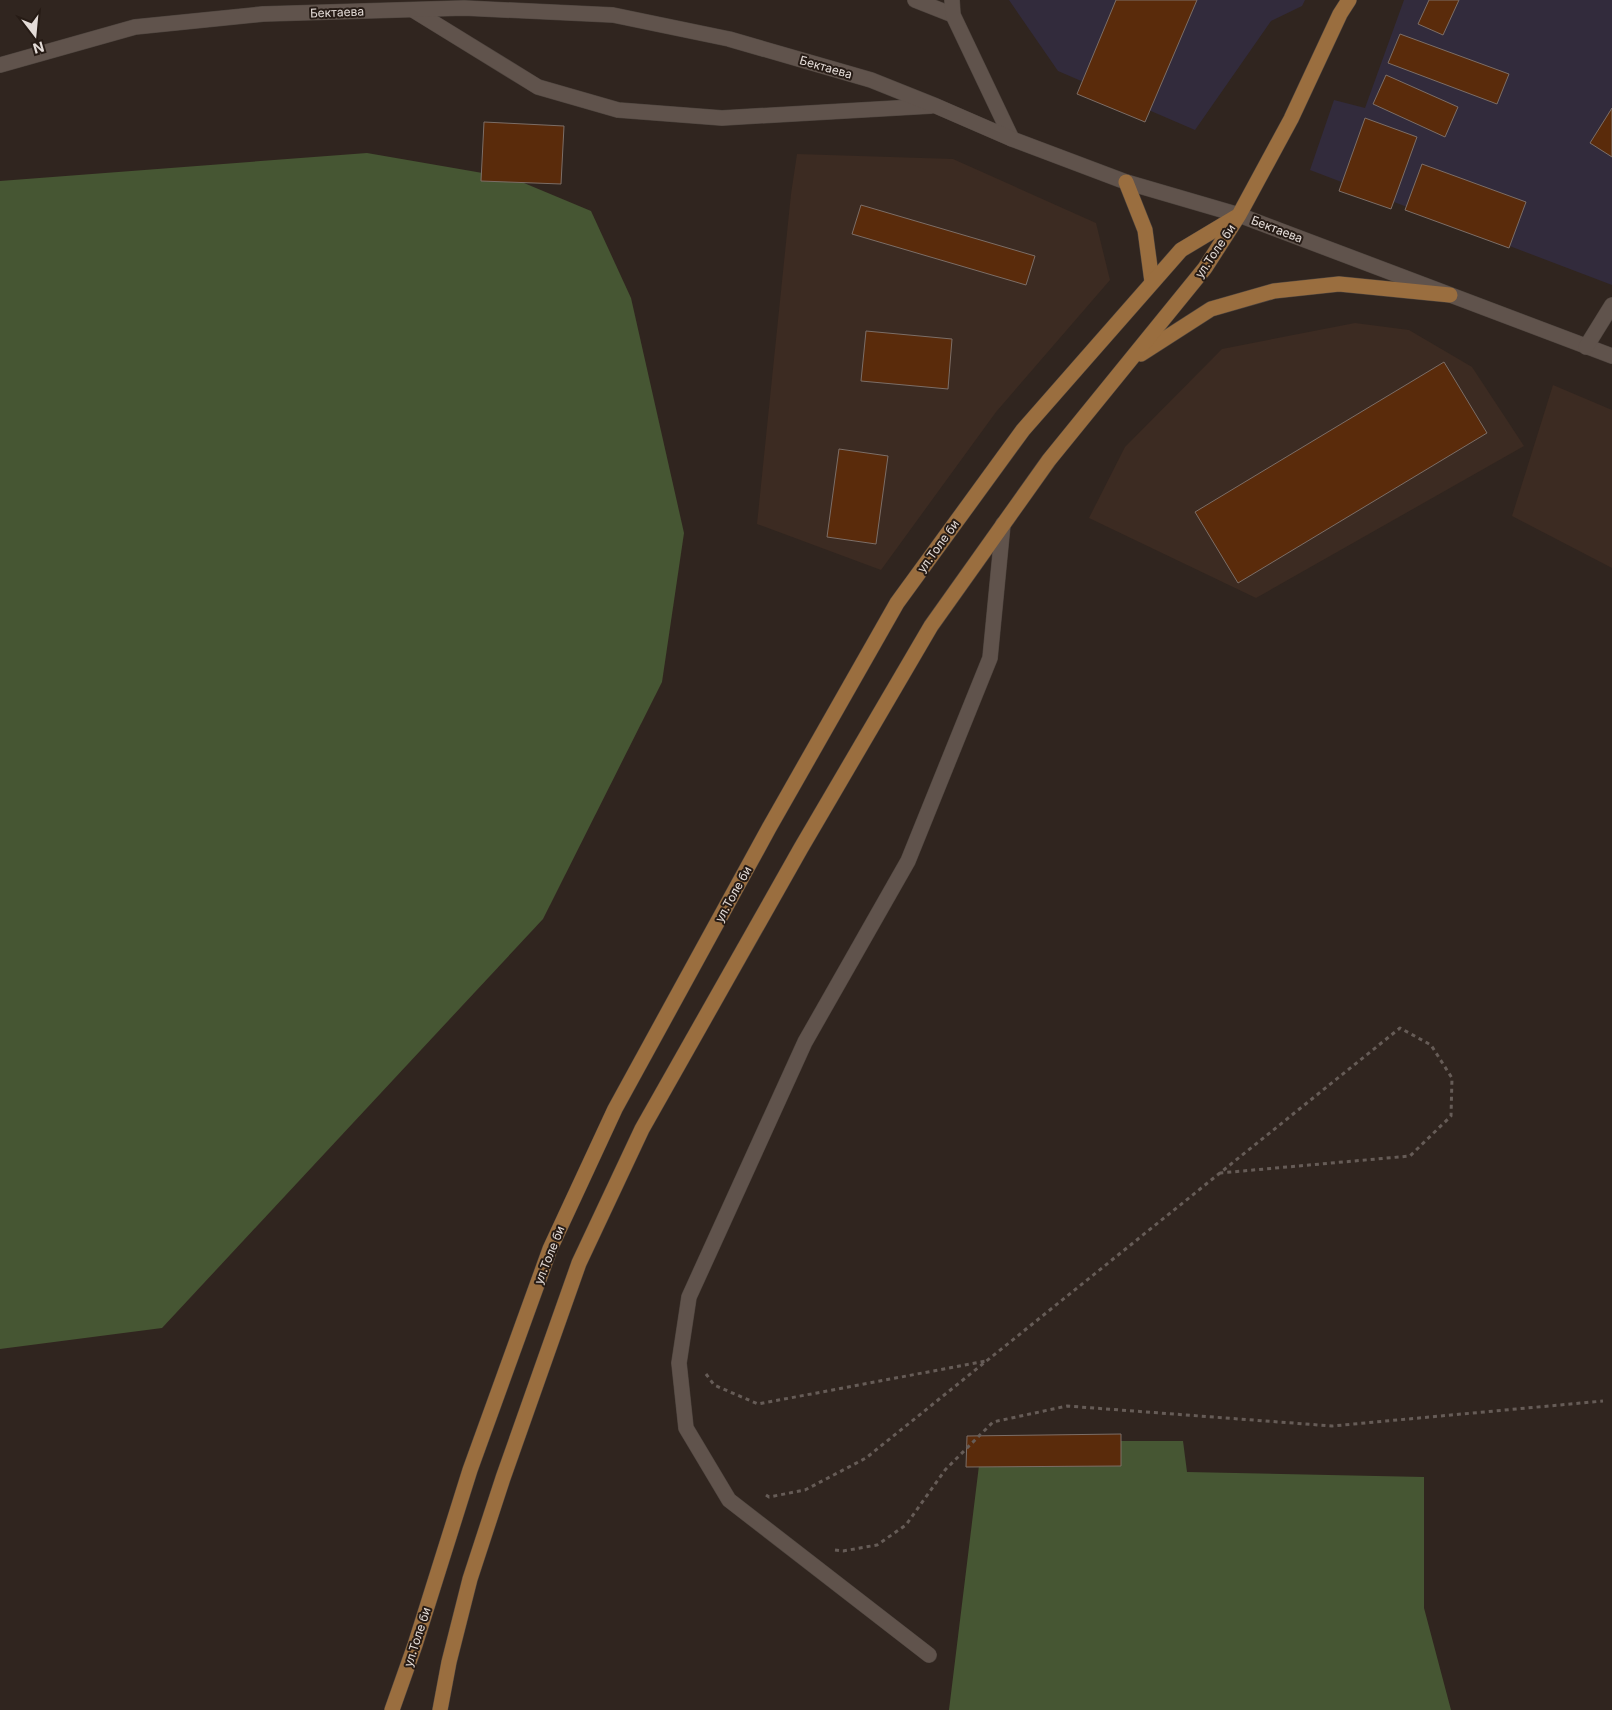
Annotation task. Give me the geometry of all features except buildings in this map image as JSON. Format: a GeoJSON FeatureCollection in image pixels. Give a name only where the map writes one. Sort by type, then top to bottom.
{"type":"FeatureCollection","features":[{"type":"Feature","properties":{"kind":"main road"},"geometry":{"type":"LineString","coordinates":[[1239,215],[1291,120],[1340,14],[1349,0]]}},
{"type":"Feature","properties":{"kind":"main road"},"geometry":{"type":"LineString","coordinates":[[1126,182],[1145,230],[1152,282]]}},
{"type":"Feature","properties":{"kind":"main road","name":"ул.Толе би"},"geometry":{"type":"LineString","coordinates":[[392,1710],[415,1646],[470,1470],[550,1249],[615,1109],[769,828],[897,603],[1023,430],[1181,250],[1239,215]]}},
{"type":"Feature","properties":{"kind":"main road","name":"ул.Толе би"},"geometry":{"type":"LineString","coordinates":[[440,1710],[449,1662],[470,1579],[503,1478],[579,1263],[642,1129],[801,848],[931,626],[1049,460],[1205,268],[1239,215]]}},
{"type":"Feature","properties":{"kind":"main road"},"geometry":{"type":"LineString","coordinates":[[1129,362],[1212,309],[1274,291],[1339,284],[1450,295]]}},
{"type":"Feature","properties":{"kind":"street"},"geometry":{"type":"LineString","coordinates":[[915,0],[953,7],[1012,139]]}},
{"type":"Feature","properties":{"kind":"street","name":"Бектаева"},"geometry":{"type":"LineString","coordinates":[[0,65],[135,27],[263,14],[464,8],[613,15],[729,39],[871,80],[1012,139],[1126,182],[1239,215],[1612,356]]}},
{"type":"Feature","properties":{"kind":"street"},"geometry":{"type":"LineString","coordinates":[[413,10],[538,87],[618,110],[722,118],[936,106]]}},
{"type":"Feature","properties":{"kind":"street"},"geometry":{"type":"LineString","coordinates":[[1586,347],[1612,306]]}},
{"type":"Feature","properties":{"kind":"street"},"geometry":{"type":"LineString","coordinates":[[929,1655],[729,1500],[686,1428],[679,1363],[689,1296],[805,1042],[908,861],[990,658],[1003,524]]}},
{"type":"Feature","properties":{"kind":"path"},"geometry":{"type":"LineString","coordinates":[[760,1494],[769,1497],[805,1490],[866,1458],[1400,1028],[1431,1046],[1452,1078],[1451,1116],[1410,1156],[1220,1173]]}},
{"type":"Feature","properties":{"kind":"path"},"geometry":{"type":"LineString","coordinates":[[682,1341],[714,1385],[758,1404],[987,1361]]}},
{"type":"Feature","properties":{"kind":"path"},"geometry":{"type":"LineString","coordinates":[[834,1550],[844,1551],[876,1545],[906,1525],[945,1470],[993,1422],[1067,1406],[1332,1426],[1603,1401]]}},
{"type":"Feature","properties":{"kind":"shaded area"},"geometry":{"type":"Polygon","coordinates":[[[1009,0],[1305,0],[1302,6],[1271,21],[1195,130],[1058,71],[1009,0]]]}},
{"type":"Feature","properties":{"kind":"shaded area"},"geometry":{"type":"Polygon","coordinates":[[[1404,0],[1612,0],[1612,285],[1310,170],[1334,100],[1365,108],[1404,0]]]}},
{"type":"Feature","properties":{"kind":"shaded area"},"geometry":{"type":"Polygon","coordinates":[[[797,154],[953,159],[1096,223],[1110,280],[996,412],[881,570],[757,524],[791,194],[797,154]]]}},
{"type":"Feature","properties":{"kind":"shaded area"},"geometry":{"type":"Polygon","coordinates":[[[1355,323],[1409,330],[1472,367],[1524,446],[1256,598],[1089,518],[1125,447],[1222,349],[1355,323]]]}},
{"type":"Feature","properties":{"kind":"shaded area"},"geometry":{"type":"Polygon","coordinates":[[[1553,385],[1612,410],[1612,568],[1512,516],[1553,385]]]}},
{"type":"Feature","properties":{"kind":"green space"},"geometry":{"type":"Polygon","coordinates":[[[367,153],[512,178],[591,211],[631,298],[684,533],[662,682],[543,919],[162,1328],[0,1349],[0,181],[367,153]]]}},
{"type":"Feature","properties":{"kind":"green space"},"geometry":{"type":"Polygon","coordinates":[[[982,1441],[1183,1441],[1187,1472],[1424,1477],[1424,1608],[1451,1710],[949,1710],[982,1441]]]}}]}
